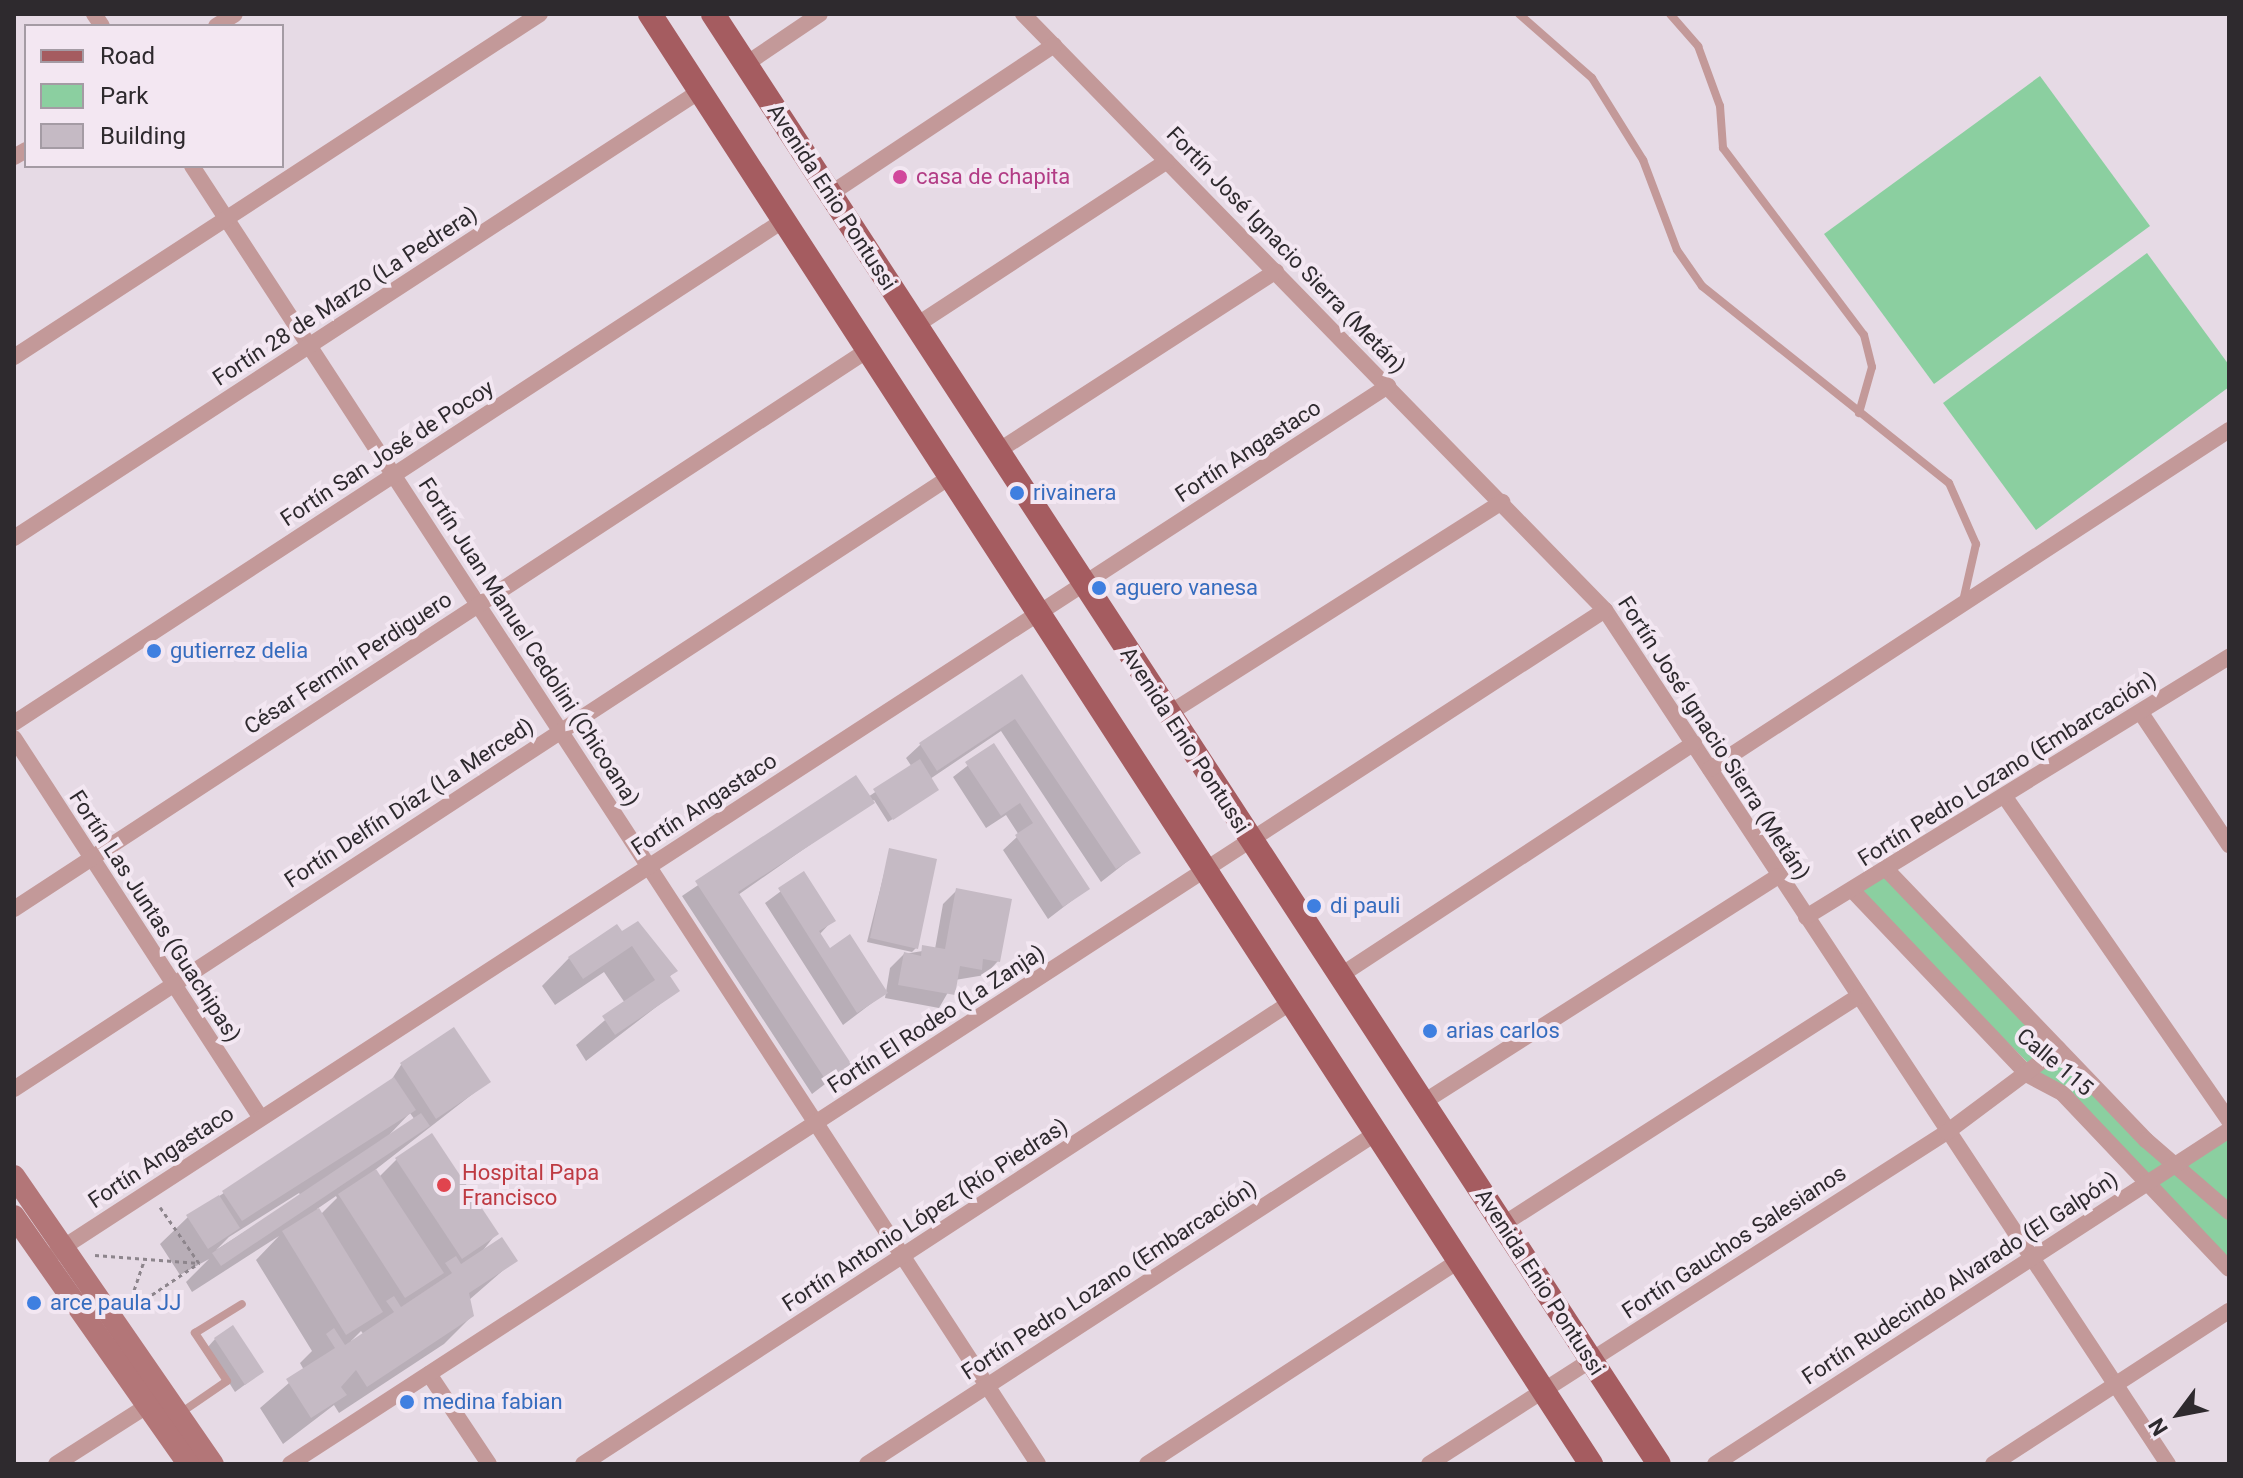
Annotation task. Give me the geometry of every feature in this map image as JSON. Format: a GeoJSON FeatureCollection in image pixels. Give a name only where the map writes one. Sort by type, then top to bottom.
{"type":"FeatureCollection","features":[{"type":"Feature","properties":{"kind":"main road"},"geometry":{"type":"LineString","coordinates":[[650,14],[1591,1464]]}},
{"type":"Feature","properties":{"kind":"main road","name":"Avenida Enio Pontussi"},"geometry":{"type":"LineString","coordinates":[[713,14],[1338,977],[1659,1464]]}},
{"type":"Feature","properties":{"kind":"street"},"geometry":{"type":"LineString","coordinates":[[14,357],[540,14]]}},
{"type":"Feature","properties":{"kind":"street"},"geometry":{"type":"LineString","coordinates":[[746,64],[820,14]]}},
{"type":"Feature","properties":{"kind":"street","name":"Fortín José Ignacio Sierra (Metán)"},"geometry":{"type":"LineString","coordinates":[[1023,14],[1605,610],[2168,1464]]}},
{"type":"Feature","properties":{"kind":"street"},"geometry":{"type":"LineString","coordinates":[[830,194],[1054,45]]}},
{"type":"Feature","properties":{"kind":"street","name":"Fortín 28 de Marzo (La Pedrera)"},"geometry":{"type":"LineString","coordinates":[[14,538],[700,91]]}},
{"type":"Feature","properties":{"kind":"street"},"geometry":{"type":"LineString","coordinates":[[915,326],[1167,161]]}},
{"type":"Feature","properties":{"kind":"street","name":"Fortín Juan Manuel Cedolini (Chicoana)"},"geometry":{"type":"LineString","coordinates":[[193,168],[648,866],[819,1121],[1038,1464]]}},
{"type":"Feature","properties":{"kind":"street","name":"Fortín San José de Pocoy"},"geometry":{"type":"LineString","coordinates":[[14,723],[784,220]]}},
{"type":"Feature","properties":{"kind":"street"},"geometry":{"type":"LineString","coordinates":[[998,451],[1276,271]]}},
{"type":"Feature","properties":{"kind":"street","name":"César Fermín Perdiguero"},"geometry":{"type":"LineString","coordinates":[[14,909],[868,350]]}},
{"type":"Feature","properties":{"kind":"street","name":"Fortín Angastaco"},"geometry":{"type":"LineString","coordinates":[[54,1253],[154,1198],[261,1118],[1388,386]]}},
{"type":"Feature","properties":{"kind":"street"},"geometry":{"type":"LineString","coordinates":[[1710,769],[2229,430]]}},
{"type":"Feature","properties":{"kind":"street","name":"Fortín Delfín Díaz (La Merced)"},"geometry":{"type":"LineString","coordinates":[[14,1089],[950,477]]}},
{"type":"Feature","properties":{"kind":"street"},"geometry":{"type":"LineString","coordinates":[[1168,714],[1502,502]]}},
{"type":"Feature","properties":{"kind":"street","name":"Fortín El Rodeo (La Zanja)"},"geometry":{"type":"LineString","coordinates":[[290,1464],[1605,610]]}},
{"type":"Feature","properties":{"kind":"street","name":"Fortín Pedro Lozano (Embarcación)"},"geometry":{"type":"LineString","coordinates":[[1806,917],[2229,657]]}},
{"type":"Feature","properties":{"kind":"street"},"geometry":{"type":"LineString","coordinates":[[2141,713],[2229,845]]}},
{"type":"Feature","properties":{"kind":"street","name":"Fortín Las Juntas (Guachipas)"},"geometry":{"type":"LineString","coordinates":[[14,738],[261,1118]]}},
{"type":"Feature","properties":{"kind":"street"},"geometry":{"type":"LineString","coordinates":[[1338,977],[1694,743]]}},
{"type":"Feature","properties":{"kind":"street"},"geometry":{"type":"LineString","coordinates":[[2005,797],[2229,1120]]}},
{"type":"Feature","properties":{"kind":"street"},"geometry":{"type":"LineString","coordinates":[[1886,869],[2058,1049],[2229,1212]]}},
{"type":"Feature","properties":{"kind":"street"},"geometry":{"type":"LineString","coordinates":[[1422,1103],[1778,876]]}},
{"type":"Feature","properties":{"kind":"street","name":"Calle 115"},"geometry":{"type":"LineString","coordinates":[[1852,890],[2028,1075],[2063,1094],[2229,1269]]}},
{"type":"Feature","properties":{"kind":"street"},"geometry":{"type":"LineString","coordinates":[[1502,1225],[1859,996]]}},
{"type":"Feature","properties":{"kind":"street","name":"Fortín Antonio López (Río Piedras)"},"geometry":{"type":"LineString","coordinates":[[583,1464],[1290,1003]]}},
{"type":"Feature","properties":{"kind":"street","name":"Fortín Gauchos Salesianos"},"geometry":{"type":"LineString","coordinates":[[1429,1464],[1947,1132],[2028,1075],[2058,1049]]}},
{"type":"Feature","properties":{"kind":"street","name":"Fortín Rudecindo Alvarado (El Galpón)"},"geometry":{"type":"LineString","coordinates":[[1715,1464],[2229,1130]]}},
{"type":"Feature","properties":{"kind":"street","name":"Fortín Pedro Lozano (Embarcación)"},"geometry":{"type":"LineString","coordinates":[[867,1464],[1375,1134]]}},
{"type":"Feature","properties":{"kind":"street"},"geometry":{"type":"LineString","coordinates":[[14,1176],[54,1253],[155,1400],[188,1464]]}},
{"type":"Feature","properties":{"kind":"street"},"geometry":{"type":"LineString","coordinates":[[14,1216],[54,1253]]}},
{"type":"Feature","properties":{"kind":"street"},"geometry":{"type":"LineString","coordinates":[[1147,1464],[1460,1260]]}},
{"type":"Feature","properties":{"kind":"street"},"geometry":{"type":"LineString","coordinates":[[1993,1464],[2229,1311]]}},
{"type":"Feature","properties":{"kind":"street"},"geometry":{"type":"LineString","coordinates":[[429,1374],[489,1464]]}},
{"type":"Feature","properties":{"kind":"street"},"geometry":{"type":"LineString","coordinates":[[155,1400],[178,1415],[213,1464]]}},
{"type":"Feature","properties":{"kind":"street"},"geometry":{"type":"LineString","coordinates":[[56,1464],[155,1400]]}},
{"type":"Feature","properties":{"kind":"lane"},"geometry":{"type":"LineString","coordinates":[[1519,14],[1599,88],[1643,160],[1672,239],[1702,286],[1859,413],[1933,467],[1962,501],[1976,544],[1962,602]]}},
{"type":"Feature","properties":{"kind":"lane"},"geometry":{"type":"LineString","coordinates":[[1670,14],[1698,46],[1729,157],[1864,335],[1872,367],[1859,413]]}},
{"type":"Feature","properties":{"kind":"lane"},"geometry":{"type":"LineString","coordinates":[[178,1415],[227,1381],[195,1333],[242,1304]]}},
{"type":"Feature","properties":{"kind":"path"},"geometry":{"type":"LineString","coordinates":[[147,1213],[154,1198]]}},
{"type":"Feature","properties":{"kind":"path"},"geometry":{"type":"LineString","coordinates":[[154,1198],[199,1263]]}},
{"type":"Feature","properties":{"kind":"path"},"geometry":{"type":"LineString","coordinates":[[88,1254],[100,1246]]}},
{"type":"Feature","properties":{"kind":"path"},"geometry":{"type":"LineString","coordinates":[[88,1254],[144,1261],[199,1263]]}},
{"type":"Feature","properties":{"kind":"path"},"geometry":{"type":"LineString","coordinates":[[88,1254],[95,1266]]}},
{"type":"Feature","properties":{"kind":"path"},"geometry":{"type":"LineString","coordinates":[[126,1312],[144,1261]]}},
{"type":"Feature","properties":{"kind":"path"},"geometry":{"type":"LineString","coordinates":[[126,1312],[199,1263]]}},
{"type":"Feature","properties":{"kind":"path"},"geometry":{"type":"LineString","coordinates":[[118,1301],[126,1312]]}},
{"type":"Feature","properties":{"kind":"green space"},"geometry":{"type":"Polygon","coordinates":[[[2040,76],[2150,226],[1934,384],[1824,234],[2040,76]]]}},
{"type":"Feature","properties":{"kind":"green space"},"geometry":{"type":"Polygon","coordinates":[[[2147,253],[2229,365],[2229,387],[2036,530],[1943,403],[2147,253]]]}},
{"type":"Feature","properties":{"kind":"green space"},"geometry":{"type":"Polygon","coordinates":[[[1886,869],[2177,1166],[2229,1132],[2229,1265],[1854,888],[1886,869]]]}},
{"type":"Feature","properties":{"kind":"building"},"geometry":{"type":"Polygon","coordinates":[[[1022,674],[1141,853],[1116,869],[1015,719],[937,771],[919,743],[1022,674]]]}},
{"type":"Feature","properties":{"kind":"building"},"geometry":{"type":"Polygon","coordinates":[[[994,743],[1090,889],[1063,907],[1015,835],[1033,823],[1020,803],[1001,816],[965,762],[994,743]]]}},
{"type":"Feature","properties":{"kind":"building"},"geometry":{"type":"Polygon","coordinates":[[[920,759],[939,790],[893,820],[873,789],[920,759]]]}},
{"type":"Feature","properties":{"kind":"building"},"geometry":{"type":"Polygon","coordinates":[[[856,775],[875,803],[738,892],[852,1065],[827,1082],[695,881],[856,775]]]}},
{"type":"Feature","properties":{"kind":"building"},"geometry":{"type":"Polygon","coordinates":[[[889,848],[937,859],[918,949],[870,938],[889,848]]]}},
{"type":"Feature","properties":{"kind":"building"},"geometry":{"type":"Polygon","coordinates":[[[804,871],[836,921],[819,931],[830,948],[850,934],[888,993],[857,1013],[778,888],[804,871]]]}},
{"type":"Feature","properties":{"kind":"building"},"geometry":{"type":"Polygon","coordinates":[[[956,888],[1012,899],[1000,962],[983,959],[982,970],[960,966],[955,995],[898,985],[904,952],[921,956],[922,945],[945,949],[956,888]]]}},
{"type":"Feature","properties":{"kind":"building"},"geometry":{"type":"Polygon","coordinates":[[[638,921],[678,971],[670,976],[680,991],[615,1035],[602,1016],[655,980],[632,946],[583,979],[568,957],[617,924],[622,931],[638,921]]]}},
{"type":"Feature","properties":{"kind":"building"},"geometry":{"type":"Polygon","coordinates":[[[454,1027],[491,1082],[436,1119],[400,1063],[454,1027]]]}},
{"type":"Feature","properties":{"kind":"building"},"geometry":{"type":"Polygon","coordinates":[[[394,1077],[416,1110],[242,1221],[222,1191],[394,1077]]]}},
{"type":"Feature","properties":{"kind":"building"},"geometry":{"type":"Polygon","coordinates":[[[421,1113],[430,1126],[221,1266],[212,1253],[421,1113]]]}},
{"type":"Feature","properties":{"kind":"building"},"geometry":{"type":"Polygon","coordinates":[[[432,1133],[499,1234],[462,1259],[395,1158],[432,1133]]]}},
{"type":"Feature","properties":{"kind":"building"},"geometry":{"type":"Polygon","coordinates":[[[376,1169],[444,1273],[405,1298],[338,1194],[376,1169]]]}},
{"type":"Feature","properties":{"kind":"building"},"geometry":{"type":"Polygon","coordinates":[[[219,1195],[240,1228],[208,1249],[186,1215],[219,1195]]]}},
{"type":"Feature","properties":{"kind":"building"},"geometry":{"type":"Polygon","coordinates":[[[319,1208],[383,1312],[346,1335],[282,1231],[319,1208]]]}},
{"type":"Feature","properties":{"kind":"building"},"geometry":{"type":"Polygon","coordinates":[[[502,1237],[518,1261],[469,1293],[474,1316],[367,1387],[356,1370],[341,1387],[347,1395],[311,1418],[286,1379],[335,1348],[326,1334],[334,1328],[345,1345],[394,1312],[386,1301],[394,1296],[401,1307],[452,1273],[445,1263],[456,1256],[461,1264],[502,1237]]]}},
{"type":"Feature","properties":{"kind":"building"},"geometry":{"type":"Polygon","coordinates":[[[233,1325],[264,1372],[245,1385],[214,1338],[233,1325]]]}},
{"type":"Feature","properties":{"kind":"place","name":"casa de chapita"},"geometry":{"type":"Point","coordinates":[900,177]}},
{"type":"Feature","properties":{"kind":"place","name":"rivainera"},"geometry":{"type":"Point","coordinates":[1017,493]}},
{"type":"Feature","properties":{"kind":"place","name":"aguero vanesa"},"geometry":{"type":"Point","coordinates":[1099,588]}},
{"type":"Feature","properties":{"kind":"place","name":"gutierrez delia"},"geometry":{"type":"Point","coordinates":[154,651]}},
{"type":"Feature","properties":{"kind":"place","name":"di pauli"},"geometry":{"type":"Point","coordinates":[1314,906]}},
{"type":"Feature","properties":{"kind":"place","name":"arias carlos"},"geometry":{"type":"Point","coordinates":[1430,1031]}},
{"type":"Feature","properties":{"kind":"place","name":"Hospital Papa Francisco"},"geometry":{"type":"Point","coordinates":[444,1185]}},
{"type":"Feature","properties":{"kind":"place","name":"arce paula JJ"},"geometry":{"type":"Point","coordinates":[34,1303]}},
{"type":"Feature","properties":{"kind":"place","name":"medina fabian"},"geometry":{"type":"Point","coordinates":[407,1402]}}]}
